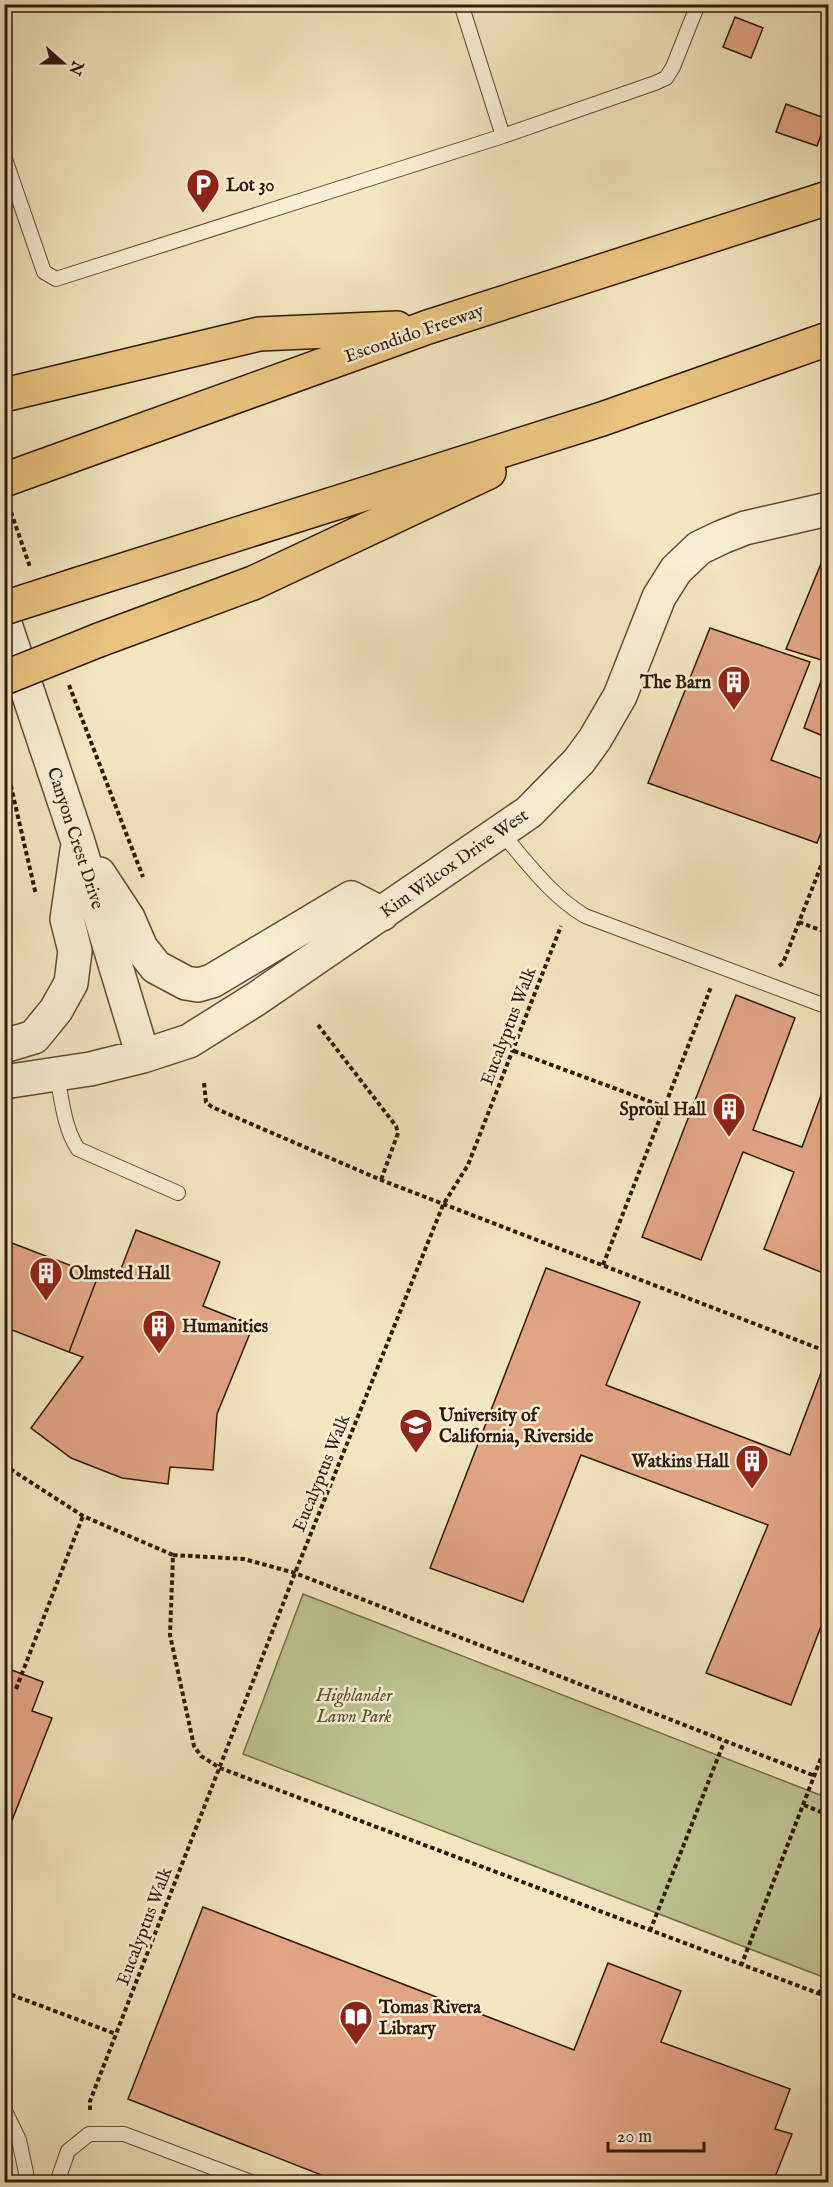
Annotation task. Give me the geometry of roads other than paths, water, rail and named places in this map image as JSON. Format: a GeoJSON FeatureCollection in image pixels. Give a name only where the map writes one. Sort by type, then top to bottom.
{"type":"FeatureCollection","features":[{"type":"Feature","properties":{"kind":"highway","name":"Escondido Freeway"},"geometry":{"type":"LineString","coordinates":[[6,491],[41,468],[428,327],[828,198]]}},
{"type":"Feature","properties":{"kind":"highway"},"geometry":{"type":"LineString","coordinates":[[11,394],[259,334],[428,327]]}},
{"type":"Feature","properties":{"kind":"highway"},"geometry":{"type":"LineString","coordinates":[[4,608],[602,419],[828,339]]}},
{"type":"Feature","properties":{"kind":"highway"},"geometry":{"type":"LineString","coordinates":[[4,678],[253,583],[602,419]]}},
{"type":"Feature","properties":{"kind":"street","name":"Kim Wilcox Drive West"},"geometry":{"type":"LineString","coordinates":[[4,1082],[57,1076],[143,1056],[189,1041],[382,914],[529,812],[579,761],[595,739],[620,696],[659,597],[676,570],[699,548],[722,537],[745,528],[828,509]]}},
{"type":"Feature","properties":{"kind":"street","name":"Canyon Crest Drive"},"geometry":{"type":"LineString","coordinates":[[4,621],[78,842],[143,1056]]}},
{"type":"Feature","properties":{"kind":"street"},"geometry":{"type":"LineString","coordinates":[[78,842],[128,918],[141,948],[156,967],[186,983],[198,985],[212,981],[351,898],[382,914]]}},
{"type":"Feature","properties":{"kind":"street"},"geometry":{"type":"LineString","coordinates":[[4,1046],[34,1037],[56,1010],[71,983],[75,951],[67,919],[78,842]]}},
{"type":"Feature","properties":{"kind":"lane"},"geometry":{"type":"LineString","coordinates":[[461,4],[503,135]]}},
{"type":"Feature","properties":{"kind":"lane"},"geometry":{"type":"LineString","coordinates":[[4,156],[44,272],[56,279],[503,135],[666,78],[673,67],[698,4]]}},
{"type":"Feature","properties":{"kind":"lane"},"geometry":{"type":"LineString","coordinates":[[500,831],[549,887],[569,906],[585,916],[828,1007]]}},
{"type":"Feature","properties":{"kind":"lane"},"geometry":{"type":"LineString","coordinates":[[57,1076],[66,1122],[72,1140],[78,1149],[178,1193]]}},
{"type":"Feature","properties":{"kind":"lane"},"geometry":{"type":"LineString","coordinates":[[4,2109],[19,2140],[28,2182]]}},
{"type":"Feature","properties":{"kind":"lane"},"geometry":{"type":"LineString","coordinates":[[57,2182],[68,2151],[89,2134],[124,2134],[251,2182]]}},
{"type":"Feature","properties":{"kind":"place","name":"Lot 30"},"geometry":{"type":"Point","coordinates":[203,214]}},
{"type":"Feature","properties":{"kind":"place","name":"The Barn"},"geometry":{"type":"Point","coordinates":[734,711]}},
{"type":"Feature","properties":{"kind":"place","name":"Sproul Hall"},"geometry":{"type":"Point","coordinates":[729,1138]}},
{"type":"Feature","properties":{"kind":"place","name":"Olmsted Hall"},"geometry":{"type":"Point","coordinates":[46,1302]}},
{"type":"Feature","properties":{"kind":"place","name":"Humanities"},"geometry":{"type":"Point","coordinates":[159,1355]}},
{"type":"Feature","properties":{"kind":"place","name":"University of California, Riverside"},"geometry":{"type":"Point","coordinates":[416,1454]}},
{"type":"Feature","properties":{"kind":"place","name":"Watkins Hall"},"geometry":{"type":"Point","coordinates":[752,1490]}},
{"type":"Feature","properties":{"kind":"place","name":"Tomas Rivera Library"},"geometry":{"type":"Point","coordinates":[356,2046]}},
{"type":"Feature","properties":{"kind":"park label","name":"Highlander Lawn Park"},"geometry":{"type":"Point","coordinates":[354,1705]}}]}
